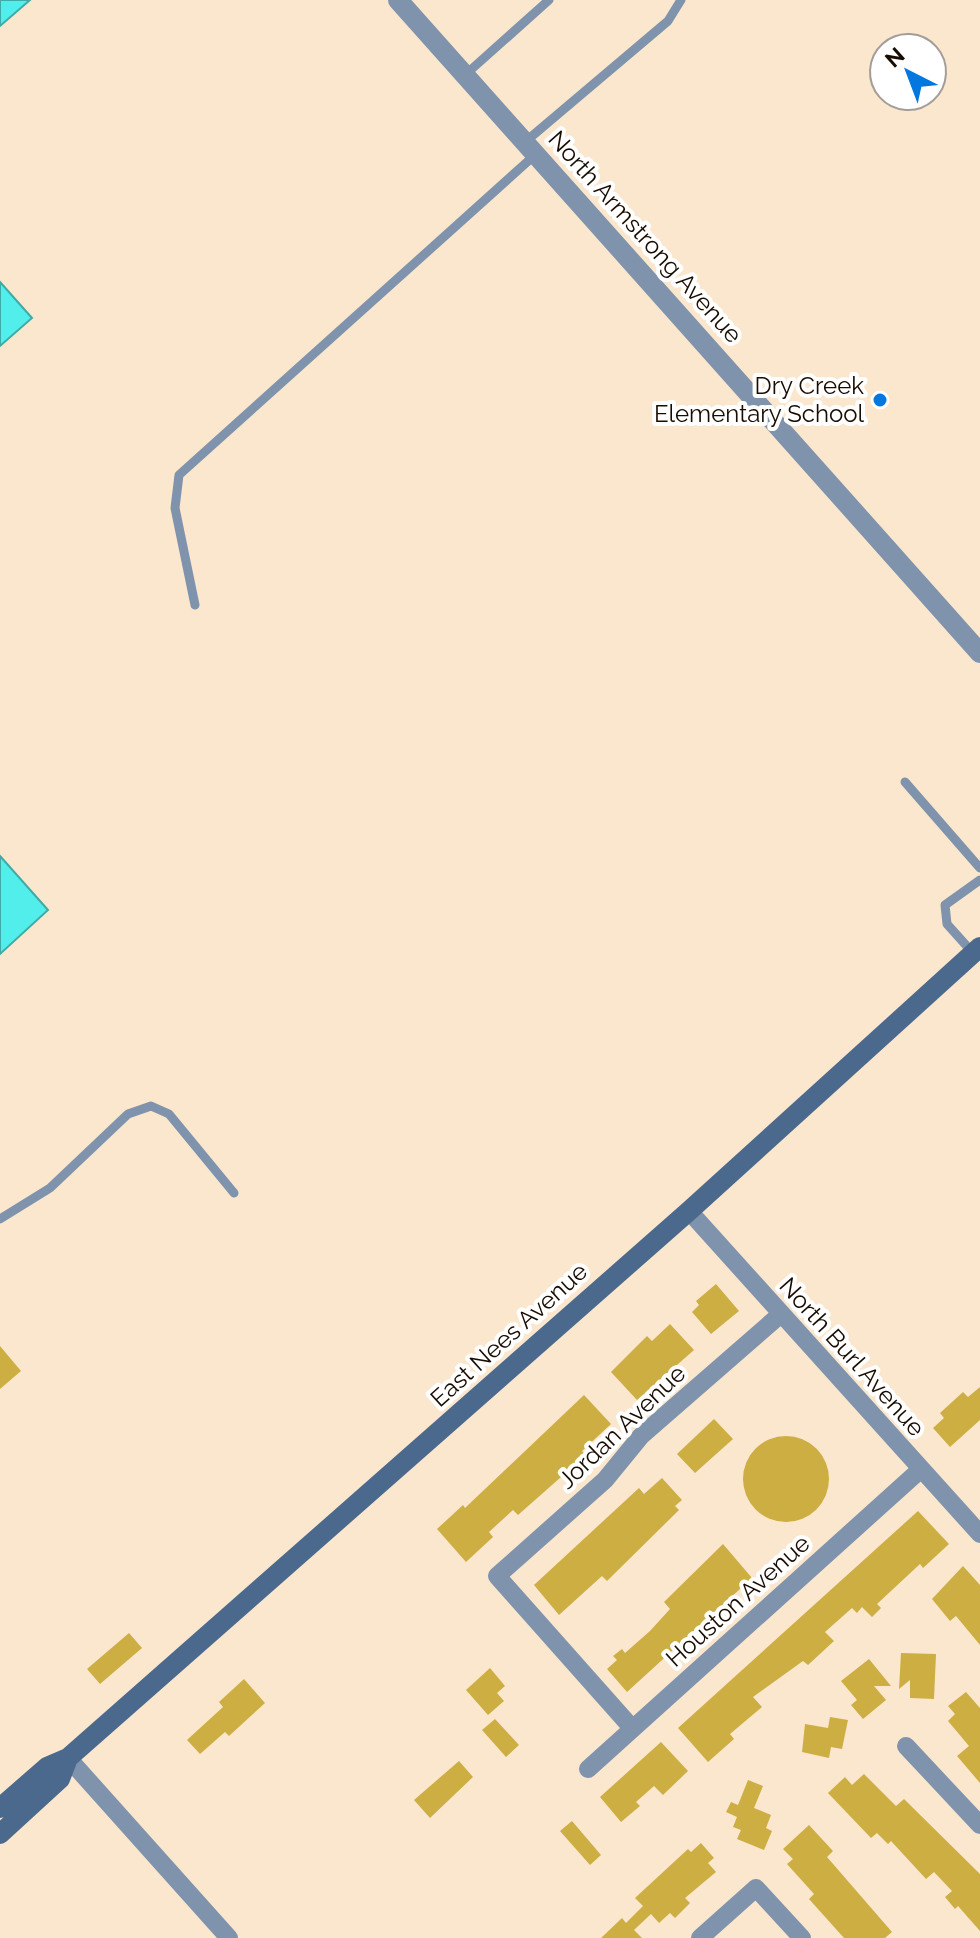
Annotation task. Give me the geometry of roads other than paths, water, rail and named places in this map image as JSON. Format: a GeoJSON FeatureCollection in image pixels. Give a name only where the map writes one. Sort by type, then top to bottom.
{"type":"FeatureCollection","features":[{"type":"Feature","properties":{"kind":"main road","name":"East Nees Avenue"},"geometry":{"type":"LineString","coordinates":[[0,1808],[47,1767],[68,1758],[689,1211],[976,950]]}},
{"type":"Feature","properties":{"kind":"main road","name":"East Nees Avenue"},"geometry":{"type":"LineString","coordinates":[[0,1834],[60,1779],[68,1758]]}},
{"type":"Feature","properties":{"kind":"street","name":"North Armstrong Avenue"},"geometry":{"type":"LineString","coordinates":[[398,0],[980,653]]}},
{"type":"Feature","properties":{"kind":"street","name":"North Burl Avenue"},"geometry":{"type":"LineString","coordinates":[[689,1211],[980,1534]]}},
{"type":"Feature","properties":{"kind":"street","name":"Jordan Avenue"},"geometry":{"type":"LineString","coordinates":[[632,1728],[497,1576],[605,1480],[641,1436],[781,1314]]}},
{"type":"Feature","properties":{"kind":"street","name":"Houston Avenue"},"geometry":{"type":"LineString","coordinates":[[588,1769],[920,1470]]}},
{"type":"Feature","properties":{"kind":"street"},"geometry":{"type":"LineString","coordinates":[[906,1746],[980,1825]]}},
{"type":"Feature","properties":{"kind":"street"},"geometry":{"type":"LineString","coordinates":[[68,1758],[229,1938]]}},
{"type":"Feature","properties":{"kind":"street"},"geometry":{"type":"LineString","coordinates":[[700,1938],[756,1888],[802,1938]]}},
{"type":"Feature","properties":{"kind":"lane"},"geometry":{"type":"LineString","coordinates":[[465,75],[549,0]]}},
{"type":"Feature","properties":{"kind":"lane"},"geometry":{"type":"LineString","coordinates":[[195,605],[175,508],[179,475],[668,21],[681,0]]}},
{"type":"Feature","properties":{"kind":"lane"},"geometry":{"type":"LineString","coordinates":[[905,782],[980,868]]}},
{"type":"Feature","properties":{"kind":"lane"},"geometry":{"type":"LineString","coordinates":[[976,950],[947,924],[945,905],[980,880]]}},
{"type":"Feature","properties":{"kind":"lane"},"geometry":{"type":"LineString","coordinates":[[0,1219],[50,1188],[128,1114],[151,1106],[169,1114],[234,1193]]}},
{"type":"Feature","properties":{"kind":"water"},"geometry":{"type":"Polygon","coordinates":[[[0,0],[30,0],[0,26],[0,0]]]}},
{"type":"Feature","properties":{"kind":"water"},"geometry":{"type":"Polygon","coordinates":[[[0,282],[32,318],[0,346],[0,282]]]}},
{"type":"Feature","properties":{"kind":"water"},"geometry":{"type":"Polygon","coordinates":[[[0,856],[48,910],[0,954],[0,856]]]}},
{"type":"Feature","properties":{"kind":"place","name":"Dry Creek Elementary School"},"geometry":{"type":"Point","coordinates":[880,400]}}]}
